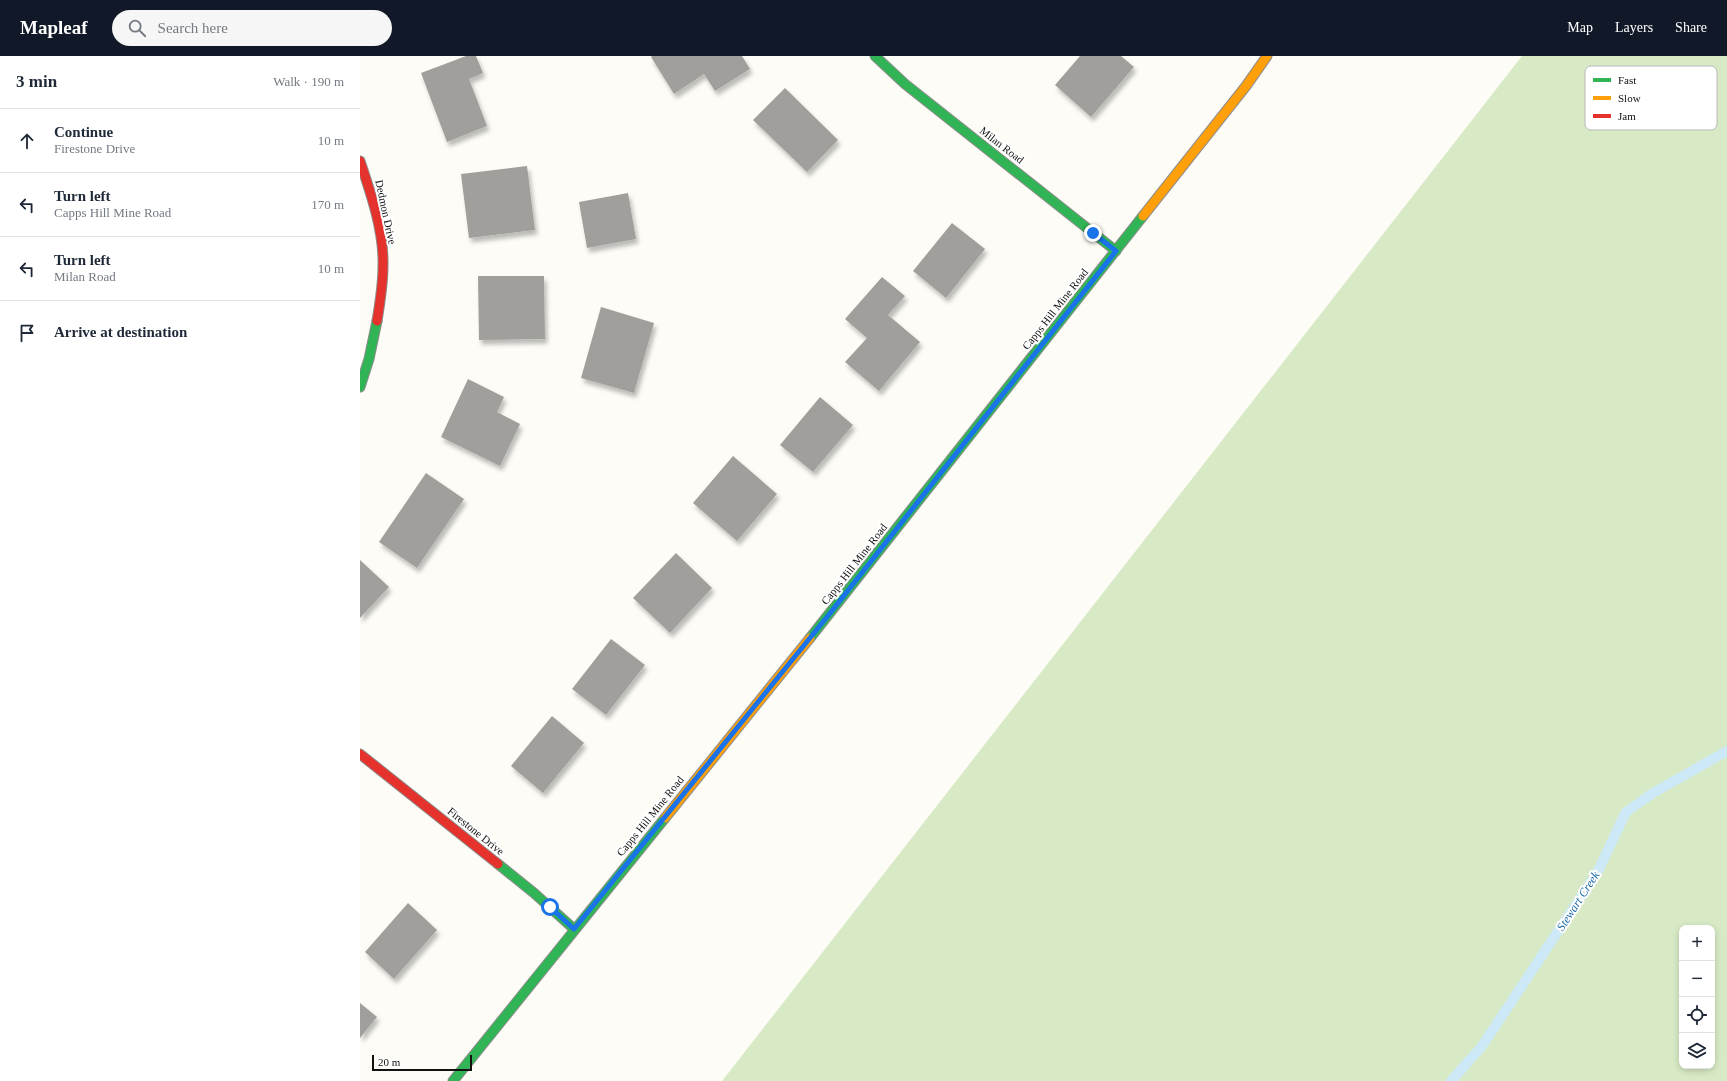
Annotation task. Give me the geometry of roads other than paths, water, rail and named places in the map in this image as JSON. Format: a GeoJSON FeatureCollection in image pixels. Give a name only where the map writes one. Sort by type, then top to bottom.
{"type":"FeatureCollection","features":[{"type":"Feature","properties":{"kind":"street","name":"Milan Road"},"geometry":{"type":"LineString","coordinates":[[875,56],[905,84],[1116,251]]}},
{"type":"Feature","properties":{"kind":"street","name":"Capps Hill Mine Road"},"geometry":{"type":"LineString","coordinates":[[453,1081],[831,612],[1246,86],[1267,56]]}},
{"type":"Feature","properties":{"kind":"street","name":"Dedmon Drive"},"geometry":{"type":"LineString","coordinates":[[360,161],[366,176],[381,242],[383,264],[380,304],[371,351],[360,387]]}},
{"type":"Feature","properties":{"kind":"street","name":"Firestone Drive"},"geometry":{"type":"LineString","coordinates":[[360,754],[534,893],[574,929]]}},
{"type":"Feature","properties":{"kind":"waterway","name":"Stewart Creek"},"geometry":{"type":"LineString","coordinates":[[1451,1081],[1482,1046],[1598,871],[1626,812],[1653,793],[1727,751]]}}]}
